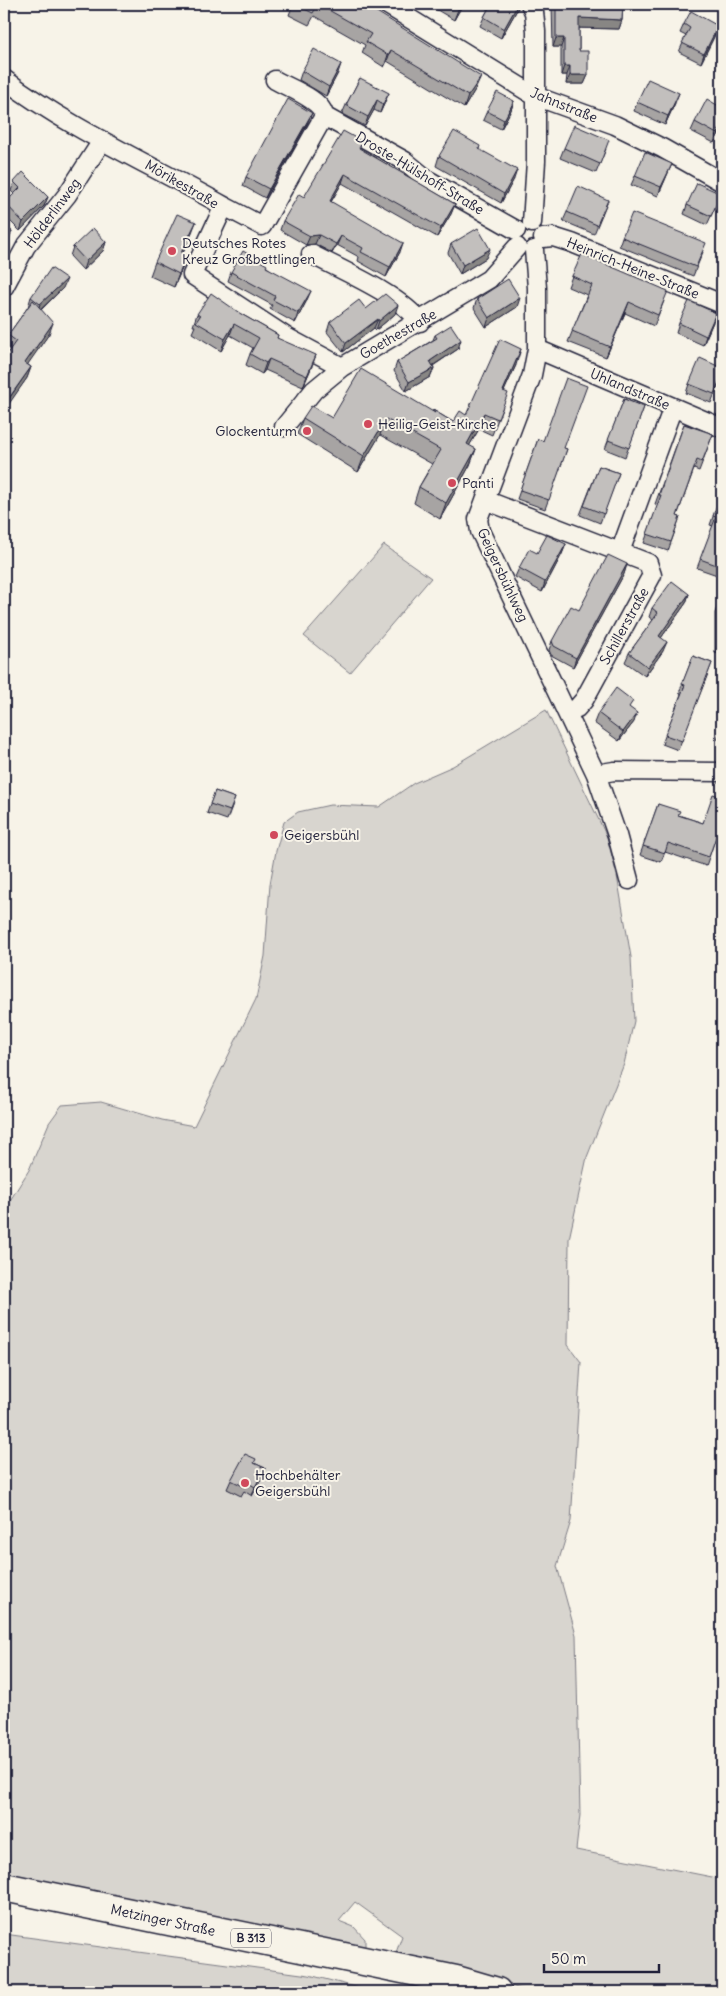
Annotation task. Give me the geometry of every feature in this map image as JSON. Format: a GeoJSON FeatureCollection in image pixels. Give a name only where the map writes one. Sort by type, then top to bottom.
{"type":"FeatureCollection","features":[{"type":"Feature","properties":{"kind":"main road","name":"Metzinger Straße"},"geometry":{"type":"LineString","coordinates":[[4,1888],[456,1980],[497,1992]]}},
{"type":"Feature","properties":{"kind":"street","name":"Jahnstraße"},"geometry":{"type":"LineString","coordinates":[[386,4],[535,96],[615,125],[662,148],[722,182]]}},
{"type":"Feature","properties":{"kind":"street","name":"Geigersbühlweg"},"geometry":{"type":"LineString","coordinates":[[530,4],[534,12],[536,31],[536,168],[528,238],[537,288],[537,349],[532,375],[478,519],[480,531],[596,774],[617,835],[629,880]]}},
{"type":"Feature","properties":{"kind":"street","name":"Mörikestraße"},"geometry":{"type":"LineString","coordinates":[[4,80],[48,111],[224,206],[192,275],[288,338],[342,367]]}},
{"type":"Feature","properties":{"kind":"street","name":"Droste-Hülshoff-Straße"},"geometry":{"type":"LineString","coordinates":[[275,80],[316,102],[323,111],[324,116],[405,161],[428,180],[528,238]]}},
{"type":"Feature","properties":{"kind":"street"},"geometry":{"type":"LineString","coordinates":[[224,206],[262,226],[324,116]]}},
{"type":"Feature","properties":{"kind":"street","name":"Hölderlinweg"},"geometry":{"type":"LineString","coordinates":[[4,287],[26,246],[67,195],[102,141]]}},
{"type":"Feature","properties":{"kind":"street","name":"Heinrich-Heine-Straße"},"geometry":{"type":"LineString","coordinates":[[528,238],[553,237],[572,242],[722,304]]}},
{"type":"Feature","properties":{"kind":"street","name":"Goethestraße"},"geometry":{"type":"LineString","coordinates":[[284,427],[314,390],[342,367],[489,279],[528,238]]}},
{"type":"Feature","properties":{"kind":"street"},"geometry":{"type":"LineString","coordinates":[[311,254],[397,300],[414,314],[420,322]]}},
{"type":"Feature","properties":{"kind":"street","name":"Uhlandstraße"},"geometry":{"type":"LineString","coordinates":[[537,349],[722,428]]}},
{"type":"Feature","properties":{"kind":"street"},"geometry":{"type":"LineString","coordinates":[[484,500],[620,552],[673,407]]}},
{"type":"Feature","properties":{"kind":"street","name":"Schillerstraße"},"geometry":{"type":"LineString","coordinates":[[567,713],[577,708],[584,700],[652,576],[648,563],[620,552]]}},
{"type":"Feature","properties":{"kind":"street"},"geometry":{"type":"LineString","coordinates":[[596,774],[614,771],[722,772]]}},
{"type":"Feature","properties":{"kind":"shaded area"},"geometry":{"type":"Polygon","coordinates":[[[384,545],[431,578],[350,673],[304,636],[384,545]]]}},
{"type":"Feature","properties":{"kind":"shaded area"},"geometry":{"type":"Polygon","coordinates":[[[546,710],[607,837],[617,876],[631,957],[634,1021],[624,1064],[587,1157],[569,1239],[568,1345],[581,1362],[571,1521],[557,1566],[576,1635],[580,1815],[576,1850],[722,1879],[722,1992],[532,1992],[394,1958],[402,1936],[355,1902],[339,1921],[354,1927],[365,1939],[365,1947],[4,1880],[4,1223],[6,1207],[29,1170],[49,1123],[62,1105],[101,1102],[162,1120],[194,1126],[256,999],[265,956],[270,884],[284,822],[298,812],[330,805],[379,807],[414,783],[453,766],[546,710]]]}},
{"type":"Feature","properties":{"kind":"shaded area"},"geometry":{"type":"Polygon","coordinates":[[[4,1934],[309,1975],[375,1992],[4,1992],[4,1934]]]}},
{"type":"Feature","properties":{"kind":"building"},"geometry":{"type":"Polygon","coordinates":[[[294,4],[318,4],[313,13],[294,4]]]}},
{"type":"Feature","properties":{"kind":"building"},"geometry":{"type":"Polygon","coordinates":[[[318,4],[364,4],[481,77],[468,96],[391,50],[388,55],[366,42],[371,34],[318,4]]]}},
{"type":"Feature","properties":{"kind":"building"},"geometry":{"type":"Polygon","coordinates":[[[491,4],[518,4],[504,29],[484,17],[491,4]]]}},
{"type":"Feature","properties":{"kind":"building"},"geometry":{"type":"Polygon","coordinates":[[[556,4],[623,4],[622,20],[579,18],[579,51],[588,51],[588,75],[570,75],[570,66],[564,66],[564,38],[556,38],[556,4]]]}},
{"type":"Feature","properties":{"kind":"building"},"geometry":{"type":"Polygon","coordinates":[[[691,11],[718,26],[704,54],[682,43],[690,28],[684,24],[691,11]]]}},
{"type":"Feature","properties":{"kind":"building"},"geometry":{"type":"Polygon","coordinates":[[[722,22],[722,34],[717,31],[722,22]]]}},
{"type":"Feature","properties":{"kind":"building"},"geometry":{"type":"Polygon","coordinates":[[[314,49],[341,64],[329,87],[302,71],[314,49]]]}},
{"type":"Feature","properties":{"kind":"building"},"geometry":{"type":"Polygon","coordinates":[[[360,78],[389,93],[383,104],[377,100],[368,117],[346,105],[360,78]]]}},
{"type":"Feature","properties":{"kind":"building"},"geometry":{"type":"Polygon","coordinates":[[[648,79],[679,93],[668,116],[637,102],[648,79]]]}},
{"type":"Feature","properties":{"kind":"building"},"geometry":{"type":"Polygon","coordinates":[[[497,92],[514,101],[504,120],[487,111],[497,92]]]}},
{"type":"Feature","properties":{"kind":"building"},"geometry":{"type":"Polygon","coordinates":[[[288,99],[312,113],[269,189],[246,177],[288,99]]]}},
{"type":"Feature","properties":{"kind":"building"},"geometry":{"type":"Polygon","coordinates":[[[707,99],[722,108],[722,125],[717,134],[695,122],[707,99]]]}},
{"type":"Feature","properties":{"kind":"building"},"geometry":{"type":"Polygon","coordinates":[[[574,125],[609,140],[600,164],[564,148],[574,125]]]}},
{"type":"Feature","properties":{"kind":"building"},"geometry":{"type":"Polygon","coordinates":[[[343,131],[363,142],[359,148],[455,204],[441,228],[345,174],[330,201],[403,243],[390,267],[361,252],[363,248],[341,236],[336,244],[319,235],[310,236],[283,221],[299,194],[304,197],[343,131]]]}},
{"type":"Feature","properties":{"kind":"building"},"geometry":{"type":"Polygon","coordinates":[[[454,131],[480,146],[479,149],[517,170],[504,194],[439,156],[454,131]]]}},
{"type":"Feature","properties":{"kind":"building"},"geometry":{"type":"Polygon","coordinates":[[[645,152],[672,164],[661,187],[635,176],[645,152]]]}},
{"type":"Feature","properties":{"kind":"building"},"geometry":{"type":"Polygon","coordinates":[[[23,172],[48,197],[23,222],[5,203],[20,188],[14,182],[23,172]]]}},
{"type":"Feature","properties":{"kind":"building"},"geometry":{"type":"Polygon","coordinates":[[[697,183],[721,194],[711,216],[687,205],[697,183]]]}},
{"type":"Feature","properties":{"kind":"building"},"geometry":{"type":"Polygon","coordinates":[[[578,186],[608,200],[597,225],[567,212],[578,186]]]}},
{"type":"Feature","properties":{"kind":"building"},"geometry":{"type":"Polygon","coordinates":[[[632,213],[706,243],[696,267],[622,237],[632,213]]]}},
{"type":"Feature","properties":{"kind":"building","name":"Deutsches Rotes Kreuz Großbettlingen"},"geometry":{"type":"Polygon","coordinates":[[[177,214],[196,222],[181,253],[187,256],[179,274],[155,262],[177,214]]]}},
{"type":"Feature","properties":{"kind":"building"},"geometry":{"type":"Polygon","coordinates":[[[4,226],[12,231],[4,244],[4,226]]]}},
{"type":"Feature","properties":{"kind":"building"},"geometry":{"type":"Polygon","coordinates":[[[93,228],[106,242],[86,261],[73,247],[93,228]]]}},
{"type":"Feature","properties":{"kind":"building"},"geometry":{"type":"Polygon","coordinates":[[[478,228],[490,249],[463,265],[451,244],[478,228]]]}},
{"type":"Feature","properties":{"kind":"building"},"geometry":{"type":"Polygon","coordinates":[[[243,251],[267,265],[266,267],[311,291],[298,313],[273,300],[275,296],[231,272],[243,251]]]}},
{"type":"Feature","properties":{"kind":"building"},"geometry":{"type":"Polygon","coordinates":[[[582,254],[668,291],[658,315],[629,302],[610,347],[572,331],[592,285],[572,276],[582,254]]]}},
{"type":"Feature","properties":{"kind":"building"},"geometry":{"type":"Polygon","coordinates":[[[51,268],[67,279],[40,304],[31,297],[51,268]]]}},
{"type":"Feature","properties":{"kind":"building"},"geometry":{"type":"Polygon","coordinates":[[[508,279],[520,298],[489,318],[477,299],[508,279]]]}},
{"type":"Feature","properties":{"kind":"building"},"geometry":{"type":"Polygon","coordinates":[[[211,293],[241,314],[278,335],[277,338],[316,355],[307,376],[269,359],[266,363],[250,354],[259,338],[234,324],[225,339],[196,322],[200,316],[197,314],[211,293]]]}},
{"type":"Feature","properties":{"kind":"building"},"geometry":{"type":"Polygon","coordinates":[[[385,294],[398,305],[379,321],[378,319],[346,343],[330,322],[359,300],[366,309],[385,294]]]}},
{"type":"Feature","properties":{"kind":"building"},"geometry":{"type":"Polygon","coordinates":[[[33,300],[53,323],[25,363],[31,367],[4,405],[4,358],[16,341],[8,335],[33,300]]]}},
{"type":"Feature","properties":{"kind":"building"},"geometry":{"type":"Polygon","coordinates":[[[689,301],[716,313],[706,336],[679,323],[689,301]]]}},
{"type":"Feature","properties":{"kind":"building"},"geometry":{"type":"Polygon","coordinates":[[[451,325],[461,340],[430,361],[434,368],[409,382],[397,362],[437,338],[435,335],[451,325]]]}},
{"type":"Feature","properties":{"kind":"building"},"geometry":{"type":"Polygon","coordinates":[[[500,339],[521,349],[503,391],[508,393],[498,419],[484,413],[467,444],[476,449],[446,503],[419,487],[441,450],[386,419],[364,456],[303,418],[311,406],[332,418],[361,369],[453,422],[460,411],[466,415],[500,339]]]}},
{"type":"Feature","properties":{"kind":"building"},"geometry":{"type":"Polygon","coordinates":[[[700,358],[722,368],[722,375],[714,394],[689,384],[700,358]]]}},
{"type":"Feature","properties":{"kind":"building"},"geometry":{"type":"Polygon","coordinates":[[[566,378],[587,386],[564,448],[567,449],[549,500],[520,490],[538,439],[543,441],[566,378]]]}},
{"type":"Feature","properties":{"kind":"building"},"geometry":{"type":"Polygon","coordinates":[[[624,399],[644,407],[629,448],[608,440],[624,399]]]}},
{"type":"Feature","properties":{"kind":"building"},"geometry":{"type":"Polygon","coordinates":[[[4,405],[8,408],[4,415],[4,405]]]}},
{"type":"Feature","properties":{"kind":"building"},"geometry":{"type":"Polygon","coordinates":[[[684,424],[713,434],[702,462],[697,460],[677,516],[680,517],[671,542],[647,534],[684,424]]]}},
{"type":"Feature","properties":{"kind":"building"},"geometry":{"type":"Polygon","coordinates":[[[599,466],[619,473],[604,514],[584,506],[599,466]]]}},
{"type":"Feature","properties":{"kind":"building"},"geometry":{"type":"Polygon","coordinates":[[[722,491],[722,567],[700,559],[716,517],[713,516],[722,491]]]}},
{"type":"Feature","properties":{"kind":"building"},"geometry":{"type":"Polygon","coordinates":[[[547,535],[566,544],[545,582],[519,568],[529,549],[537,553],[547,535]]]}},
{"type":"Feature","properties":{"kind":"building"},"geometry":{"type":"Polygon","coordinates":[[[608,555],[627,564],[576,658],[554,646],[552,641],[571,606],[579,610],[608,555]]]}},
{"type":"Feature","properties":{"kind":"building"},"geometry":{"type":"Polygon","coordinates":[[[672,581],[689,594],[659,636],[667,642],[648,667],[629,653],[658,613],[652,608],[672,581]]]}},
{"type":"Feature","properties":{"kind":"building"},"geometry":{"type":"Polygon","coordinates":[[[718,604],[722,604],[722,644],[718,644],[718,604]]]}},
{"type":"Feature","properties":{"kind":"building"},"geometry":{"type":"Polygon","coordinates":[[[693,656],[712,663],[682,741],[665,735],[685,685],[682,684],[693,656]]]}},
{"type":"Feature","properties":{"kind":"building"},"geometry":{"type":"Polygon","coordinates":[[[616,688],[633,701],[629,707],[637,713],[623,732],[598,713],[616,688]]]}},
{"type":"Feature","properties":{"kind":"building"},"geometry":{"type":"Polygon","coordinates":[[[215,791],[235,798],[230,811],[210,804],[215,791]]]}},
{"type":"Feature","properties":{"kind":"building"},"geometry":{"type":"Polygon","coordinates":[[[713,794],[722,797],[722,829],[719,828],[709,857],[668,843],[665,853],[643,846],[658,804],[680,811],[678,815],[703,823],[713,794]]]}},
{"type":"Feature","properties":{"kind":"building"},"geometry":{"type":"Polygon","coordinates":[[[245,1454],[256,1459],[254,1463],[265,1468],[255,1487],[247,1482],[245,1487],[231,1480],[245,1454]]]}},
{"type":"Feature","properties":{"kind":"place","name":"Deutsches Rotes Kreuz Großbettlingen"},"geometry":{"type":"Point","coordinates":[172,251]}},
{"type":"Feature","properties":{"kind":"place","name":"Heilig-Geist-Kirche"},"geometry":{"type":"Point","coordinates":[368,424]}},
{"type":"Feature","properties":{"kind":"place","name":"Glockenturm"},"geometry":{"type":"Point","coordinates":[307,431]}},
{"type":"Feature","properties":{"kind":"place","name":"Panti"},"geometry":{"type":"Point","coordinates":[452,483]}},
{"type":"Feature","properties":{"kind":"place","name":"Geigersbühl"},"geometry":{"type":"Point","coordinates":[274,835]}},
{"type":"Feature","properties":{"kind":"place","name":"Hochbehälter Geigersbühl"},"geometry":{"type":"Point","coordinates":[245,1483]}}]}
